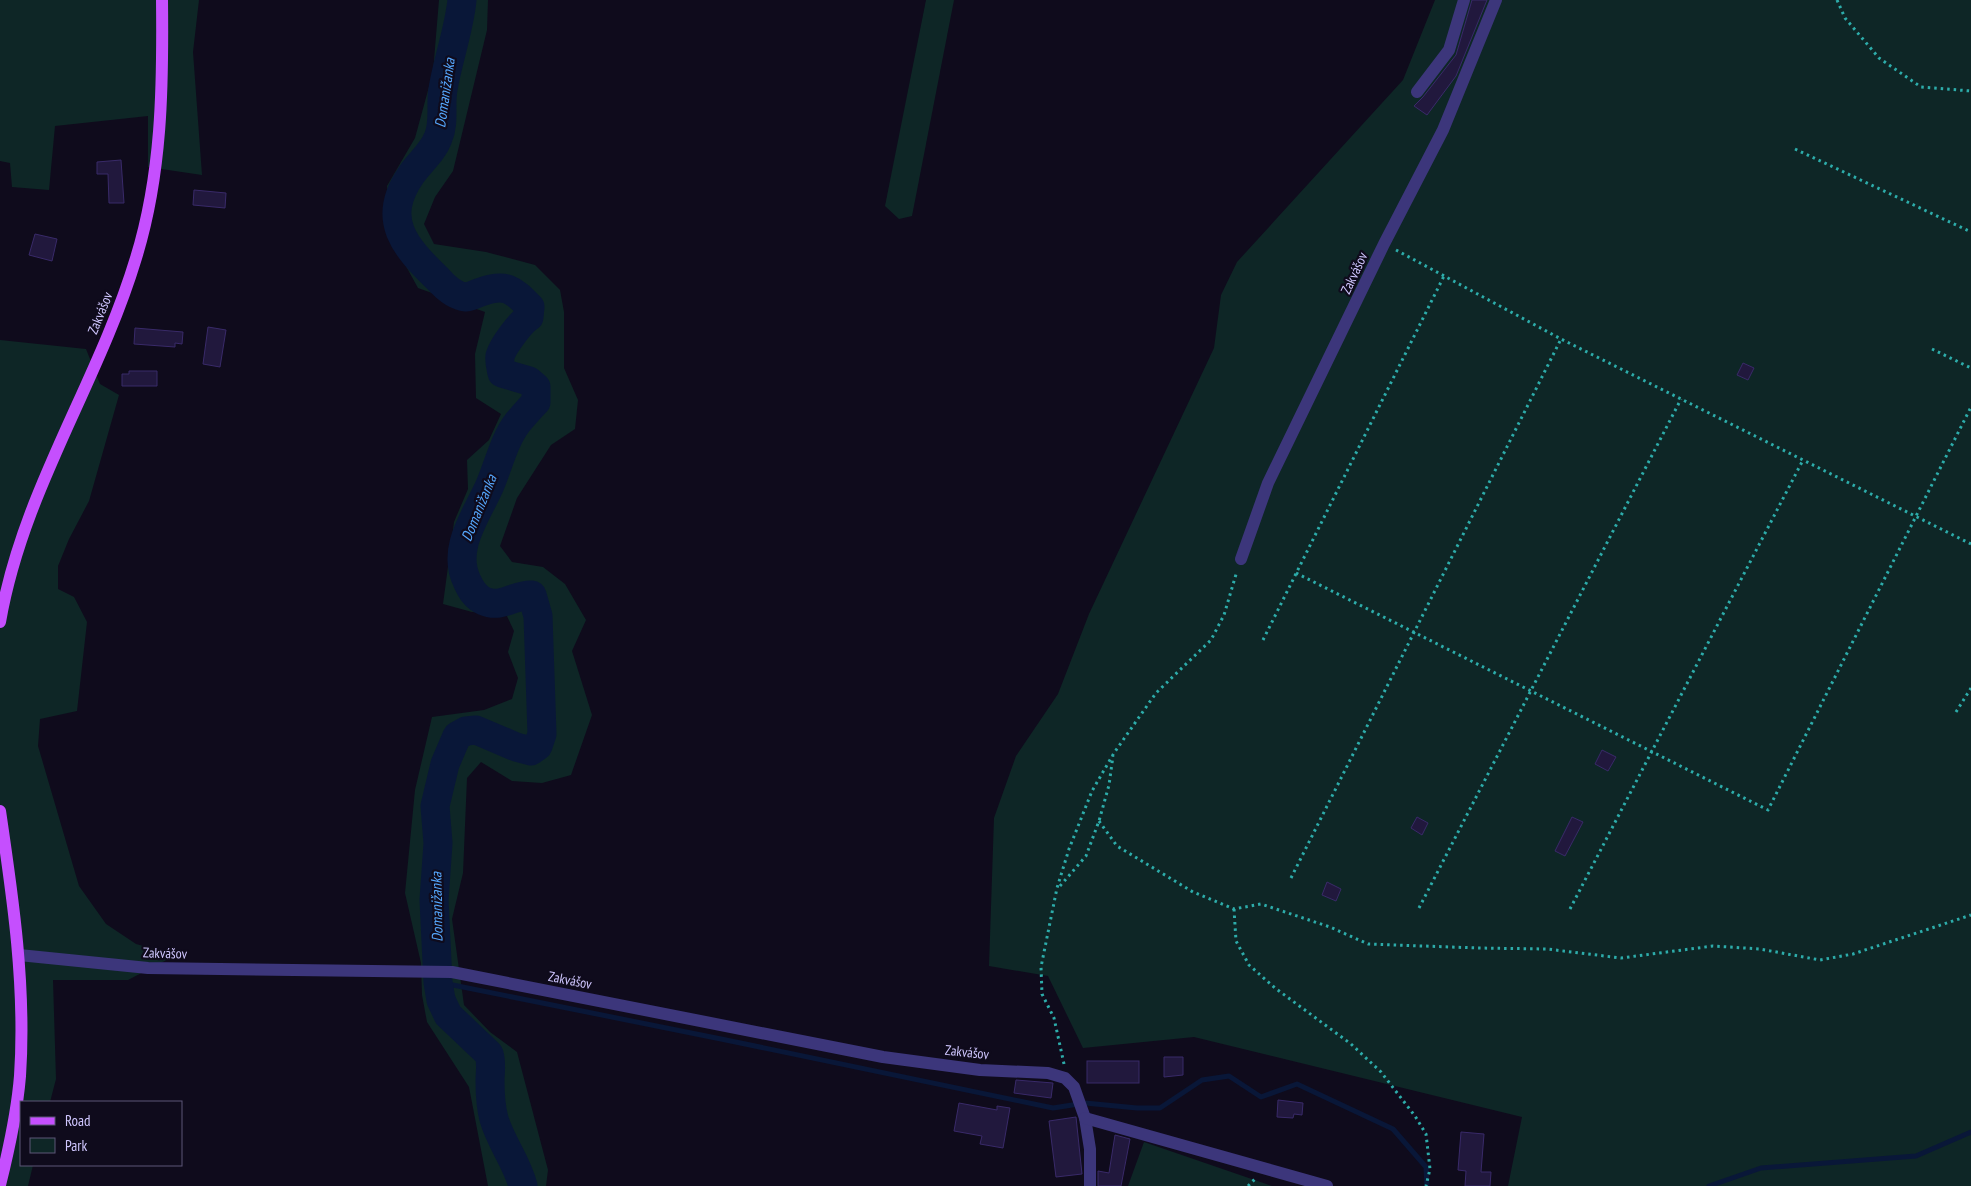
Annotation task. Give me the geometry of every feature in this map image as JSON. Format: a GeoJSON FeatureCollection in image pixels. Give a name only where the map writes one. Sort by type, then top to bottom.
{"type":"FeatureCollection","features":[{"type":"Feature","properties":{"kind":"main road","name":"Zakvášov"},"geometry":{"type":"LineString","coordinates":[[0,622],[15,555],[28,515],[120,306],[142,237],[151,201],[158,154],[163,70],[162,0]]}},
{"type":"Feature","properties":{"kind":"main road"},"geometry":{"type":"LineString","coordinates":[[0,810],[16,923],[21,996],[20,1077],[12,1138],[0,1185]]}},
{"type":"Feature","properties":{"kind":"street"},"geometry":{"type":"LineString","coordinates":[[1417,92],[1449,50],[1464,0]]}},
{"type":"Feature","properties":{"kind":"street","name":"Zakvášov"},"geometry":{"type":"LineString","coordinates":[[1241,559],[1268,483],[1384,244],[1443,130],[1496,0]]}},
{"type":"Feature","properties":{"kind":"street","name":"Zakvášov"},"geometry":{"type":"LineString","coordinates":[[19,955],[148,968],[452,972],[883,1057],[980,1070],[1048,1073],[1065,1078]]}},
{"type":"Feature","properties":{"kind":"street"},"geometry":{"type":"LineString","coordinates":[[1065,1078],[1074,1088],[1081,1109],[1090,1149],[1090,1186]]}},
{"type":"Feature","properties":{"kind":"street"},"geometry":{"type":"LineString","coordinates":[[1081,1109],[1327,1186]]}},
{"type":"Feature","properties":{"kind":"path"},"geometry":{"type":"LineString","coordinates":[[1837,0],[1845,18],[1879,58],[1921,87],[1971,91]]}},
{"type":"Feature","properties":{"kind":"path"},"geometry":{"type":"LineString","coordinates":[[1795,149],[1971,232]]}},
{"type":"Feature","properties":{"kind":"path"},"geometry":{"type":"LineString","coordinates":[[1384,244],[1561,339],[1971,544]]}},
{"type":"Feature","properties":{"kind":"path"},"geometry":{"type":"LineString","coordinates":[[1263,640],[1444,276]]}},
{"type":"Feature","properties":{"kind":"path"},"geometry":{"type":"LineString","coordinates":[[1291,878],[1561,339]]}},
{"type":"Feature","properties":{"kind":"path"},"geometry":{"type":"LineString","coordinates":[[1932,349],[1971,368]]}},
{"type":"Feature","properties":{"kind":"path"},"geometry":{"type":"LineString","coordinates":[[1420,908],[1681,399]]}},
{"type":"Feature","properties":{"kind":"path"},"geometry":{"type":"LineString","coordinates":[[1296,574],[1768,810],[1971,406]]}},
{"type":"Feature","properties":{"kind":"path"},"geometry":{"type":"LineString","coordinates":[[1570,910],[1803,460]]}},
{"type":"Feature","properties":{"kind":"path"},"geometry":{"type":"LineString","coordinates":[[1065,1078],[1063,1056],[1054,1018],[1042,994],[1041,967],[1057,888],[1069,849],[1092,791],[1114,753],[1156,693],[1211,640],[1224,615],[1241,559]]}},
{"type":"Feature","properties":{"kind":"path"},"geometry":{"type":"LineString","coordinates":[[1956,712],[1971,688]]}},
{"type":"Feature","properties":{"kind":"path"},"geometry":{"type":"LineString","coordinates":[[1057,888],[1086,856],[1099,821],[1109,785],[1114,753]]}},
{"type":"Feature","properties":{"kind":"path"},"geometry":{"type":"LineString","coordinates":[[1099,821],[1117,846],[1193,892],[1234,909],[1261,904],[1330,927],[1368,944],[1478,948],[1547,948],[1621,958],[1713,946],[1760,949],[1820,960],[1853,954],[1971,915]]}},
{"type":"Feature","properties":{"kind":"path"},"geometry":{"type":"LineString","coordinates":[[1234,909],[1236,941],[1248,965],[1275,988],[1351,1044],[1381,1072],[1414,1116],[1426,1134],[1430,1169],[1426,1186]]}},
{"type":"Feature","properties":{"kind":"green space"},"geometry":{"type":"Polygon","coordinates":[[[0,0],[199,0],[193,52],[202,175],[148,167],[148,116],[55,126],[49,190],[12,187],[10,163],[0,161],[0,0]]]}},
{"type":"Feature","properties":{"kind":"green space"},"geometry":{"type":"Polygon","coordinates":[[[439,0],[488,0],[487,30],[453,171],[435,197],[424,224],[434,244],[486,252],[535,265],[560,290],[564,312],[564,368],[578,400],[575,429],[551,445],[517,498],[500,546],[512,562],[543,567],[565,584],[586,620],[572,651],[592,715],[571,775],[542,783],[512,781],[481,762],[467,778],[463,873],[452,919],[464,1005],[490,1032],[517,1052],[548,1170],[546,1186],[488,1186],[469,1087],[427,1022],[422,995],[421,963],[405,893],[415,790],[432,717],[484,710],[512,699],[518,678],[508,652],[514,631],[506,614],[472,612],[443,604],[454,522],[468,489],[467,460],[489,440],[501,414],[476,398],[475,354],[485,312],[418,288],[390,237],[387,186],[415,138],[433,72],[439,0]]]}},
{"type":"Feature","properties":{"kind":"green space"},"geometry":{"type":"Polygon","coordinates":[[[926,0],[954,0],[912,216],[899,219],[885,206],[926,0]]]}},
{"type":"Feature","properties":{"kind":"green space"},"geometry":{"type":"Polygon","coordinates":[[[1435,0],[1971,0],[1971,1186],[1508,1186],[1522,1117],[1194,1037],[1083,1048],[1048,976],[989,966],[994,818],[1016,756],[1058,694],[1089,614],[1214,348],[1221,295],[1237,262],[1403,80],[1435,0]]]}},
{"type":"Feature","properties":{"kind":"green space"},"geometry":{"type":"Polygon","coordinates":[[[0,340],[86,349],[100,384],[119,395],[89,501],[69,539],[58,566],[58,589],[74,597],[87,622],[77,711],[40,719],[38,746],[79,886],[106,924],[136,944],[176,955],[128,980],[53,980],[56,1079],[50,1101],[20,1101],[20,1166],[33,1166],[28,1186],[0,1186],[0,340]]]}},
{"type":"Feature","properties":{"kind":"green space"},"geometry":{"type":"Polygon","coordinates":[[[1144,1142],[1272,1186],[1128,1186],[1144,1142]]]}},
{"type":"Feature","properties":{"kind":"building"},"geometry":{"type":"Polygon","coordinates":[[[1472,0],[1487,0],[1456,76],[1427,115],[1414,106],[1456,55],[1472,0]]]}},
{"type":"Feature","properties":{"kind":"building"},"geometry":{"type":"Polygon","coordinates":[[[121,160],[124,203],[109,203],[108,174],[97,174],[97,162],[121,160]]]}},
{"type":"Feature","properties":{"kind":"building"},"geometry":{"type":"Polygon","coordinates":[[[194,190],[226,193],[225,208],[193,205],[194,190]]]}},
{"type":"Feature","properties":{"kind":"building"},"geometry":{"type":"Polygon","coordinates":[[[35,234],[57,239],[52,261],[29,255],[35,234]]]}},
{"type":"Feature","properties":{"kind":"building"},"geometry":{"type":"Polygon","coordinates":[[[208,327],[226,330],[220,367],[203,364],[208,327]]]}},
{"type":"Feature","properties":{"kind":"building"},"geometry":{"type":"Polygon","coordinates":[[[135,328],[183,332],[182,344],[175,343],[175,347],[134,344],[135,328]]]}},
{"type":"Feature","properties":{"kind":"building"},"geometry":{"type":"Polygon","coordinates":[[[1743,363],[1754,368],[1748,380],[1737,375],[1743,363]]]}},
{"type":"Feature","properties":{"kind":"building"},"geometry":{"type":"Polygon","coordinates":[[[129,371],[157,371],[157,386],[122,386],[122,374],[129,374],[129,371]]]}},
{"type":"Feature","properties":{"kind":"building"},"geometry":{"type":"Polygon","coordinates":[[[1602,750],[1616,757],[1608,771],[1595,764],[1602,750]]]}},
{"type":"Feature","properties":{"kind":"building"},"geometry":{"type":"Polygon","coordinates":[[[1417,817],[1428,823],[1422,835],[1411,828],[1417,817]]]}},
{"type":"Feature","properties":{"kind":"building"},"geometry":{"type":"Polygon","coordinates":[[[1572,817],[1583,822],[1565,856],[1555,851],[1572,817]]]}},
{"type":"Feature","properties":{"kind":"building"},"geometry":{"type":"Polygon","coordinates":[[[1327,882],[1341,889],[1336,901],[1322,895],[1327,882]]]}},
{"type":"Feature","properties":{"kind":"building"},"geometry":{"type":"Polygon","coordinates":[[[1164,1057],[1183,1057],[1183,1075],[1164,1077],[1164,1057]]]}},
{"type":"Feature","properties":{"kind":"building"},"geometry":{"type":"Polygon","coordinates":[[[1087,1061],[1139,1061],[1139,1083],[1087,1083],[1087,1061]]]}},
{"type":"Feature","properties":{"kind":"building"},"geometry":{"type":"Polygon","coordinates":[[[1016,1080],[1053,1083],[1051,1098],[1014,1093],[1016,1080]]]}},
{"type":"Feature","properties":{"kind":"building"},"geometry":{"type":"Polygon","coordinates":[[[1278,1100],[1303,1103],[1302,1115],[1294,1114],[1293,1118],[1277,1117],[1278,1100]]]}},
{"type":"Feature","properties":{"kind":"building"},"geometry":{"type":"Polygon","coordinates":[[[959,1103],[997,1110],[997,1106],[1010,1108],[1003,1148],[980,1144],[982,1136],[954,1131],[959,1103]]]}},
{"type":"Feature","properties":{"kind":"building"},"geometry":{"type":"Polygon","coordinates":[[[1076,1117],[1082,1174],[1056,1177],[1049,1121],[1076,1117]]]}},
{"type":"Feature","properties":{"kind":"building"},"geometry":{"type":"Polygon","coordinates":[[[1461,1132],[1484,1134],[1481,1172],[1491,1172],[1490,1186],[1465,1186],[1466,1171],[1458,1170],[1461,1132]]]}},
{"type":"Feature","properties":{"kind":"building"},"geometry":{"type":"Polygon","coordinates":[[[1115,1135],[1130,1139],[1121,1186],[1098,1186],[1098,1171],[1109,1173],[1115,1135]]]}},
{"type":"Feature","properties":{"kind":"waterway","name":"Domanižanka"},"geometry":{"type":"LineString","coordinates":[[462,0],[443,89],[440,132],[433,148],[411,175],[402,191],[397,219],[407,244],[416,256],[451,291],[466,297],[489,289],[508,289],[519,296],[530,307],[529,317],[508,341],[500,356],[500,360],[502,373],[529,381],[536,387],[536,402],[518,422],[509,436],[490,485],[468,532],[462,556],[463,569],[467,581],[474,593],[484,601],[497,603],[532,595],[538,616],[542,734],[538,746],[531,751],[516,747],[476,730],[466,731],[457,736],[445,764],[435,806],[438,843],[434,900],[438,982],[441,1000],[448,1015],[489,1054],[491,1064],[490,1095],[494,1119],[523,1186]]}},
{"type":"Feature","properties":{"kind":"waterway"},"geometry":{"type":"LineString","coordinates":[[438,982],[1053,1108],[1085,1103],[1137,1108],[1160,1108],[1202,1080],[1229,1076],[1261,1097],[1297,1084],[1393,1129],[1426,1167],[1427,1186]]}},
{"type":"Feature","properties":{"kind":"waterway"},"geometry":{"type":"LineString","coordinates":[[1709,1186],[1761,1168],[1916,1156],[1971,1132]]}}]}
